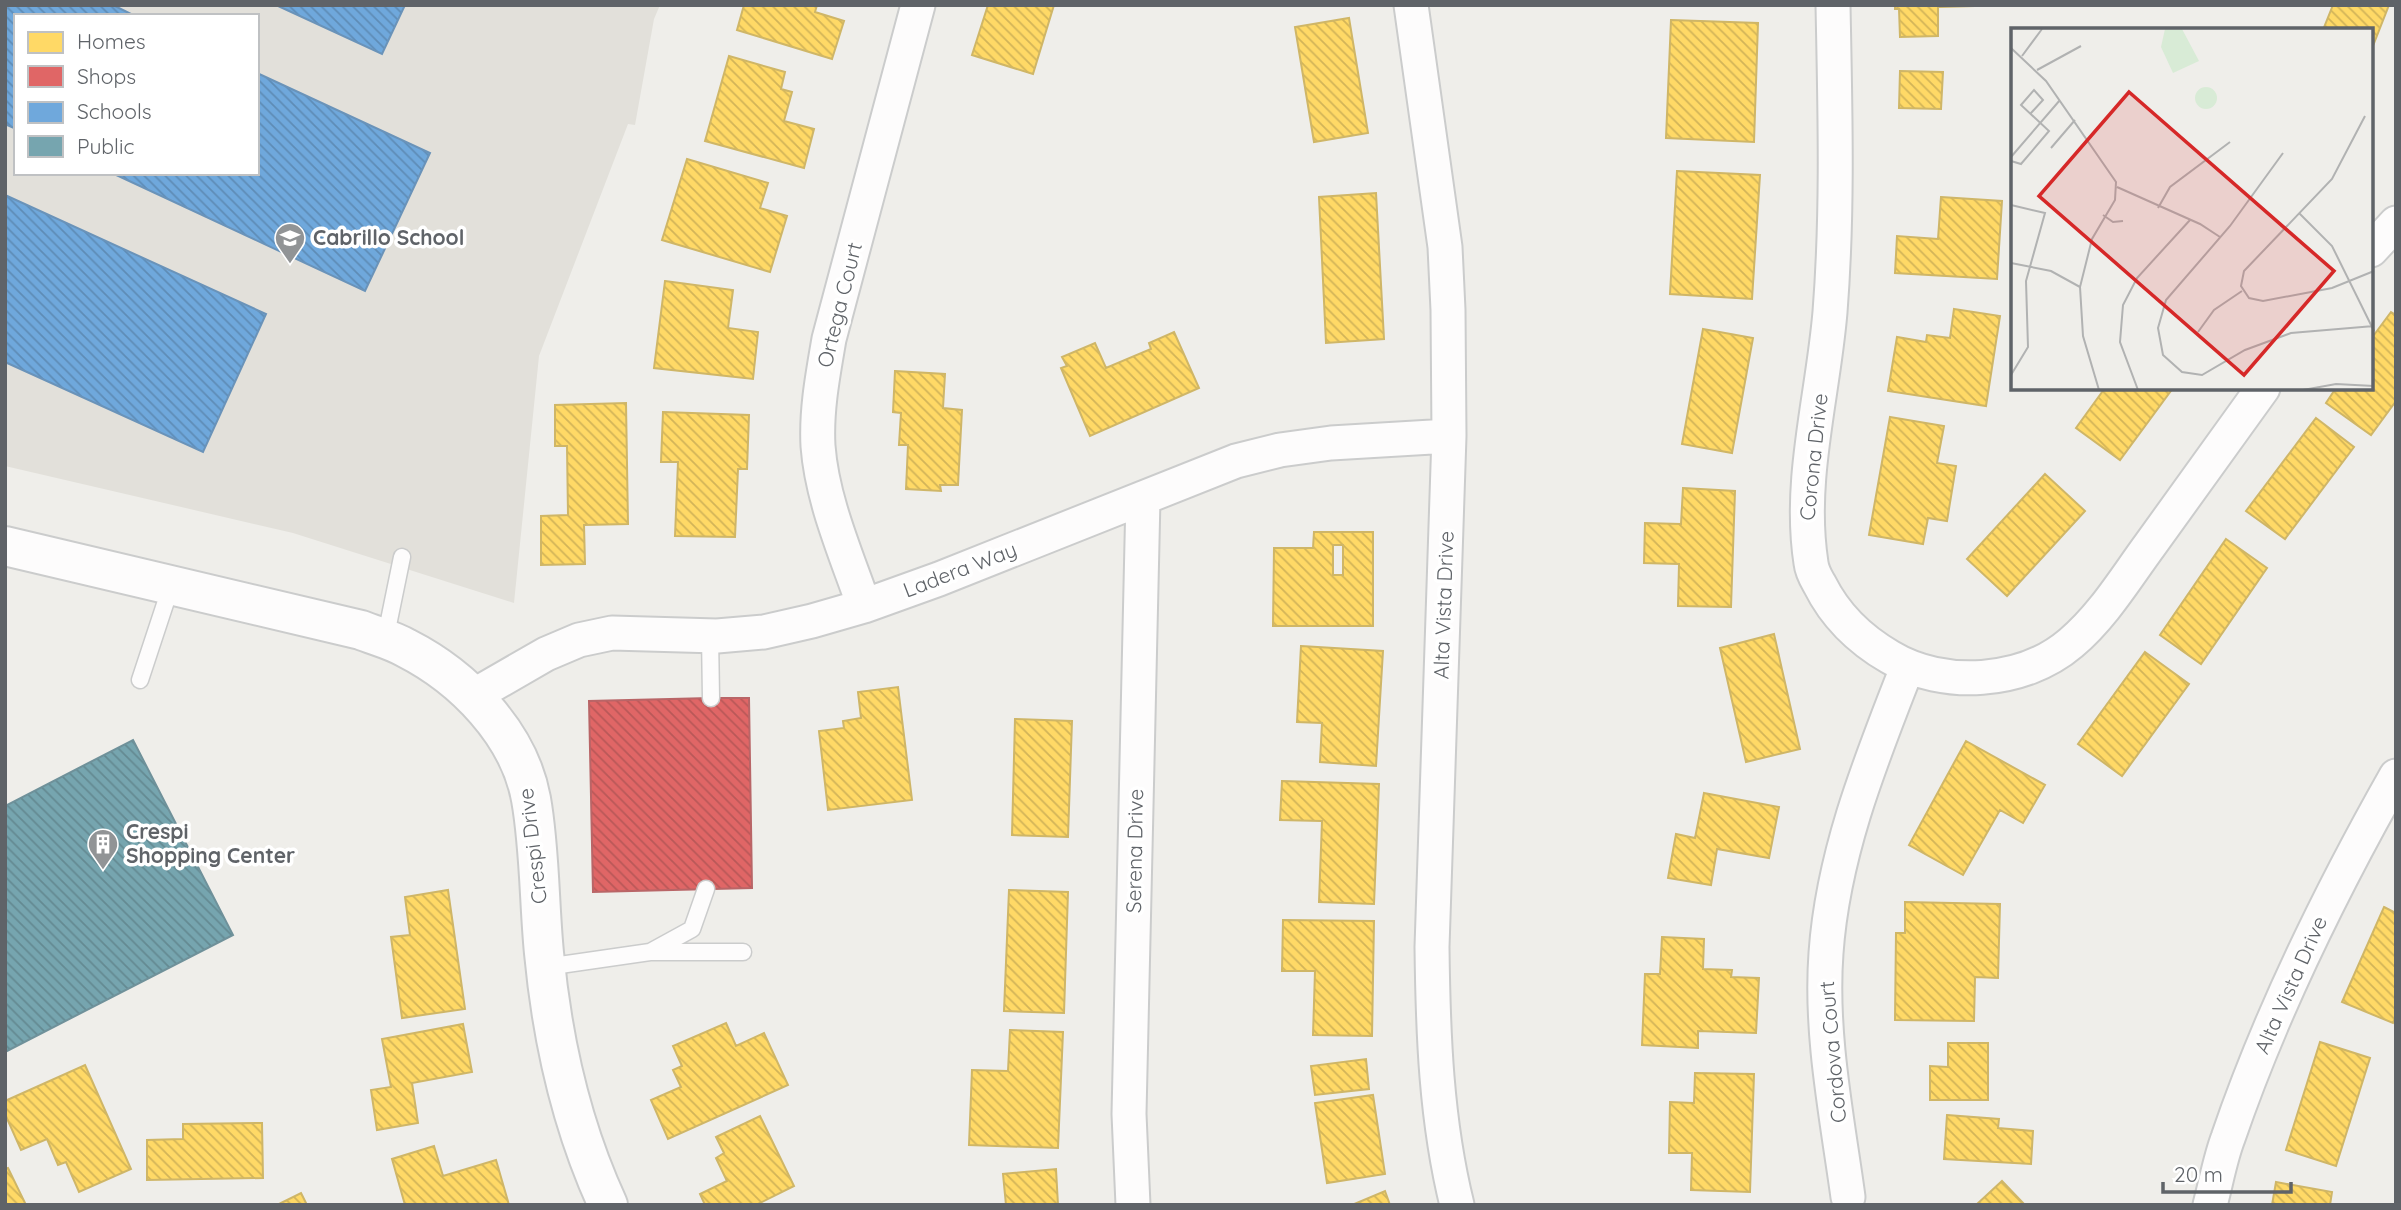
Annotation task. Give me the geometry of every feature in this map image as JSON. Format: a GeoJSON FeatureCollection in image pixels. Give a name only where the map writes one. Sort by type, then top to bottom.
{"type":"FeatureCollection","features":[{"type":"Feature","properties":{"kind":"street","name":"Ortega Court"},"geometry":{"type":"LineString","coordinates":[[864,606],[827,496],[818,445],[820,392],[830,339],[918,5]]}},
{"type":"Feature","properties":{"kind":"street","name":"Alta Vista Drive"},"geometry":{"type":"LineString","coordinates":[[1410,5],[1445,247],[1449,335],[1449,436],[1432,947],[1438,1100],[1448,1170],[1457,1205]]}},
{"type":"Feature","properties":{"kind":"street","name":"Corona Drive"},"geometry":{"type":"LineString","coordinates":[[1833,5],[1835,253],[1829,330],[1807,482],[1806,525],[1812,569],[1832,608],[1866,643],[1907,668],[1944,677],[1990,677],[2032,668],[2070,644],[2102,611],[2262,390]]}},
{"type":"Feature","properties":{"kind":"street"},"geometry":{"type":"LineString","coordinates":[[2373,248],[2396,223]]}},
{"type":"Feature","properties":{"kind":"street","name":"Ladera Way"},"geometry":{"type":"LineString","coordinates":[[472,696],[546,654],[579,640],[611,634],[710,635],[764,632],[864,606],[1236,461],[1280,450],[1331,443],[1449,436]]}},
{"type":"Feature","properties":{"kind":"street","name":"Serena Drive"},"geometry":{"type":"LineString","coordinates":[[1133,1205],[1129,1114],[1143,498]]}},
{"type":"Feature","properties":{"kind":"street","name":"Crespi Drive"},"geometry":{"type":"LineString","coordinates":[[5,546],[361,630],[405,647],[438,668],[472,696],[499,727],[519,761],[531,797],[546,967],[556,1040],[571,1101],[608,1205]]}},
{"type":"Feature","properties":{"kind":"street","name":"Cordova Court"},"geometry":{"type":"LineString","coordinates":[[1848,1197],[1825,1013],[1826,953],[1835,888],[1850,820],[1907,668]]}},
{"type":"Feature","properties":{"kind":"street","name":"Alta Vista Drive"},"geometry":{"type":"LineString","coordinates":[[2210,1205],[2227,1139],[2264,1044],[2354,849],[2396,775]]}},
{"type":"Feature","properties":{"kind":"lane"},"geometry":{"type":"LineString","coordinates":[[385,640],[402,556]]}},
{"type":"Feature","properties":{"kind":"lane"},"geometry":{"type":"LineString","coordinates":[[140,680],[171,585]]}},
{"type":"Feature","properties":{"kind":"lane"},"geometry":{"type":"LineString","coordinates":[[710,635],[711,698]]}},
{"type":"Feature","properties":{"kind":"lane"},"geometry":{"type":"LineString","coordinates":[[650,952],[692,929],[706,889]]}},
{"type":"Feature","properties":{"kind":"lane"},"geometry":{"type":"LineString","coordinates":[[546,967],[650,952],[743,952]]}},
{"type":"Feature","properties":{"kind":"shaded area","name":"Cabrillo School"},"geometry":{"type":"Polygon","coordinates":[[[5,5],[660,5],[654,19],[635,125],[628,124],[539,356],[514,603],[293,533],[5,466],[5,5]]]}},
{"type":"Feature","properties":{"kind":"building: Homes"},"geometry":{"type":"Polygon","coordinates":[[[744,5],[817,5],[815,12],[844,21],[832,59],[737,30],[744,5]]]}},
{"type":"Feature","properties":{"kind":"building: Homes"},"geometry":{"type":"Polygon","coordinates":[[[988,5],[1054,5],[1033,74],[972,55],[988,5]]]}},
{"type":"Feature","properties":{"kind":"building: Homes"},"geometry":{"type":"Polygon","coordinates":[[[1895,5],[1974,6],[1938,7],[1938,36],[1900,37],[1899,9],[1895,9],[1895,5]]]}},
{"type":"Feature","properties":{"kind":"building: Homes"},"geometry":{"type":"Polygon","coordinates":[[[2333,5],[2389,5],[2373,46],[2373,28],[2324,28],[2333,5]]]}},
{"type":"Feature","properties":{"kind":"building: Homes"},"geometry":{"type":"Polygon","coordinates":[[[1349,18],[1368,133],[1314,142],[1295,27],[1349,18]]]}},
{"type":"Feature","properties":{"kind":"building: Homes"},"geometry":{"type":"Polygon","coordinates":[[[1671,20],[1758,23],[1754,142],[1666,138],[1671,20]]]}},
{"type":"Feature","properties":{"kind":"building: Homes"},"geometry":{"type":"Polygon","coordinates":[[[729,56],[785,72],[781,89],[792,92],[784,121],[814,129],[804,168],[705,141],[729,56]]]}},
{"type":"Feature","properties":{"kind":"building: Homes"},"geometry":{"type":"Polygon","coordinates":[[[1900,71],[1943,72],[1941,109],[1899,108],[1900,71]]]}},
{"type":"Feature","properties":{"kind":"building: Homes"},"geometry":{"type":"Polygon","coordinates":[[[687,159],[768,183],[760,208],[787,216],[770,272],[662,240],[687,159]]]}},
{"type":"Feature","properties":{"kind":"building: Homes"},"geometry":{"type":"Polygon","coordinates":[[[1677,171],[1760,175],[1752,299],[1670,294],[1677,171]]]}},
{"type":"Feature","properties":{"kind":"building: Homes"},"geometry":{"type":"Polygon","coordinates":[[[1376,193],[1384,339],[1326,343],[1319,197],[1376,193]]]}},
{"type":"Feature","properties":{"kind":"building: Homes"},"geometry":{"type":"Polygon","coordinates":[[[1941,197],[2002,201],[1997,279],[1895,273],[1897,236],[1938,239],[1941,197]]]}},
{"type":"Feature","properties":{"kind":"building: Homes"},"geometry":{"type":"Polygon","coordinates":[[[665,281],[733,290],[728,328],[758,332],[753,379],[654,368],[665,281]]]}},
{"type":"Feature","properties":{"kind":"building: Homes"},"geometry":{"type":"Polygon","coordinates":[[[1954,309],[2000,316],[1986,406],[1888,391],[1897,337],[1926,342],[1927,335],[1950,338],[1954,309]]]}},
{"type":"Feature","properties":{"kind":"building: Homes"},"geometry":{"type":"Polygon","coordinates":[[[2391,312],[2396,315],[2396,401],[2371,435],[2326,403],[2335,390],[2373,390],[2373,336],[2391,312]]]}},
{"type":"Feature","properties":{"kind":"building: Homes"},"geometry":{"type":"Polygon","coordinates":[[[1703,329],[1753,338],[1732,453],[1682,444],[1703,329]]]}},
{"type":"Feature","properties":{"kind":"building: Homes"},"geometry":{"type":"Polygon","coordinates":[[[1174,332],[1199,388],[1090,436],[1061,368],[1067,366],[1062,357],[1095,343],[1106,368],[1151,349],[1149,343],[1174,332]]]}},
{"type":"Feature","properties":{"kind":"building: Homes"},"geometry":{"type":"Polygon","coordinates":[[[895,371],[945,374],[943,408],[962,410],[958,485],[940,485],[941,491],[906,489],[908,445],[899,445],[901,413],[893,412],[895,371]]]}},
{"type":"Feature","properties":{"kind":"building: Homes"},"geometry":{"type":"Polygon","coordinates":[[[2104,390],[2172,390],[2120,460],[2076,428],[2104,390]]]}},
{"type":"Feature","properties":{"kind":"building: Homes"},"geometry":{"type":"Polygon","coordinates":[[[626,403],[628,524],[584,525],[585,564],[541,565],[541,516],[568,515],[567,446],[555,446],[555,405],[626,403]]]}},
{"type":"Feature","properties":{"kind":"building: Homes"},"geometry":{"type":"Polygon","coordinates":[[[663,412],[749,415],[747,469],[738,469],[735,537],[675,536],[678,462],[661,462],[663,412]]]}},
{"type":"Feature","properties":{"kind":"building: Homes"},"geometry":{"type":"Polygon","coordinates":[[[1890,417],[1944,426],[1937,463],[1956,466],[1947,521],[1928,518],[1923,544],[1869,535],[1890,417]]]}},
{"type":"Feature","properties":{"kind":"building: Homes"},"geometry":{"type":"Polygon","coordinates":[[[2316,418],[2354,447],[2285,539],[2246,511],[2316,418]]]}},
{"type":"Feature","properties":{"kind":"building: Homes"},"geometry":{"type":"Polygon","coordinates":[[[2045,474],[2085,511],[2007,596],[1967,559],[2045,474]]]}},
{"type":"Feature","properties":{"kind":"building: Homes"},"geometry":{"type":"Polygon","coordinates":[[[1683,488],[1735,491],[1731,607],[1678,606],[1679,564],[1644,563],[1645,523],[1681,524],[1683,488]]]}},
{"type":"Feature","properties":{"kind":"building: Homes"},"geometry":{"type":"Polygon","coordinates":[[[1314,532],[1373,532],[1373,626],[1273,626],[1274,548],[1313,548],[1314,532]],[[1333,545],[1333,575],[1343,575],[1343,545],[1333,545]]]}},
{"type":"Feature","properties":{"kind":"building: Homes"},"geometry":{"type":"Polygon","coordinates":[[[2226,539],[2267,568],[2201,664],[2160,635],[2226,539]]]}},
{"type":"Feature","properties":{"kind":"building: Homes"},"geometry":{"type":"Polygon","coordinates":[[[1774,634],[1800,749],[1746,762],[1720,648],[1774,634]]]}},
{"type":"Feature","properties":{"kind":"building: Homes"},"geometry":{"type":"Polygon","coordinates":[[[1301,646],[1383,651],[1376,766],[1320,762],[1322,723],[1297,722],[1301,646]]]}},
{"type":"Feature","properties":{"kind":"building: Homes"},"geometry":{"type":"Polygon","coordinates":[[[2145,652],[2189,684],[2122,776],[2078,744],[2145,652]]]}},
{"type":"Feature","properties":{"kind":"building: Homes"},"geometry":{"type":"Polygon","coordinates":[[[898,687],[912,800],[828,810],[819,731],[844,728],[843,721],[861,718],[858,692],[898,687]]]}},
{"type":"Feature","properties":{"kind":"building: Homes"},"geometry":{"type":"Polygon","coordinates":[[[1015,719],[1072,721],[1068,837],[1012,835],[1015,719]]]}},
{"type":"Feature","properties":{"kind":"building: Homes"},"geometry":{"type":"Polygon","coordinates":[[[1966,741],[2045,785],[2023,823],[2000,810],[1963,875],[1909,845],[1966,741]]]}},
{"type":"Feature","properties":{"kind":"building: Homes"},"geometry":{"type":"Polygon","coordinates":[[[1282,781],[1379,784],[1374,904],[1319,902],[1322,821],[1280,820],[1282,781]]]}},
{"type":"Feature","properties":{"kind":"building: Homes"},"geometry":{"type":"Polygon","coordinates":[[[1704,793],[1779,807],[1769,858],[1717,849],[1711,885],[1668,878],[1676,834],[1695,838],[1704,793]]]}},
{"type":"Feature","properties":{"kind":"building: Homes"},"geometry":{"type":"Polygon","coordinates":[[[448,890],[465,1009],[402,1018],[391,937],[410,935],[405,897],[448,890]]]}},
{"type":"Feature","properties":{"kind":"building: Homes"},"geometry":{"type":"Polygon","coordinates":[[[1009,890],[1068,892],[1064,1013],[1004,1011],[1009,890]]]}},
{"type":"Feature","properties":{"kind":"building: Homes"},"geometry":{"type":"Polygon","coordinates":[[[1905,902],[2000,904],[1998,978],[1975,977],[1974,1021],[1895,1020],[1896,933],[1905,933],[1905,902]]]}},
{"type":"Feature","properties":{"kind":"building: Homes"},"geometry":{"type":"Polygon","coordinates":[[[2384,907],[2396,913],[2396,1016],[2393,1023],[2342,1002],[2384,907]]]}},
{"type":"Feature","properties":{"kind":"building: Homes"},"geometry":{"type":"Polygon","coordinates":[[[1283,920],[1374,921],[1372,1036],[1313,1035],[1315,971],[1282,971],[1283,920]]]}},
{"type":"Feature","properties":{"kind":"building: Homes"},"geometry":{"type":"Polygon","coordinates":[[[1662,937],[1704,939],[1703,969],[1732,970],[1731,977],[1759,978],[1756,1033],[1698,1031],[1698,1048],[1642,1045],[1645,974],[1660,974],[1662,937]]]}},
{"type":"Feature","properties":{"kind":"building: Homes"},"geometry":{"type":"Polygon","coordinates":[[[726,1023],[736,1046],[764,1033],[788,1085],[668,1139],[651,1100],[681,1087],[673,1070],[682,1066],[673,1046],[726,1023]]]}},
{"type":"Feature","properties":{"kind":"building: Homes"},"geometry":{"type":"Polygon","coordinates":[[[463,1024],[472,1072],[412,1083],[418,1123],[377,1130],[371,1090],[391,1087],[382,1039],[463,1024]]]}},
{"type":"Feature","properties":{"kind":"building: Homes"},"geometry":{"type":"Polygon","coordinates":[[[1010,1030],[1063,1032],[1058,1148],[969,1145],[972,1070],[1008,1071],[1010,1030]]]}},
{"type":"Feature","properties":{"kind":"building: Homes"},"geometry":{"type":"Polygon","coordinates":[[[2320,1042],[2370,1058],[2336,1166],[2286,1150],[2320,1042]]]}},
{"type":"Feature","properties":{"kind":"building: Homes"},"geometry":{"type":"Polygon","coordinates":[[[1948,1043],[1988,1043],[1988,1100],[1930,1100],[1930,1066],[1948,1067],[1948,1043]]]}},
{"type":"Feature","properties":{"kind":"building: Homes"},"geometry":{"type":"Polygon","coordinates":[[[1366,1059],[1369,1089],[1315,1095],[1311,1066],[1366,1059]]]}},
{"type":"Feature","properties":{"kind":"building: Homes"},"geometry":{"type":"Polygon","coordinates":[[[85,1065],[131,1169],[79,1192],[66,1162],[58,1165],[47,1139],[21,1150],[5,1114],[5,1101],[85,1065]]]}},
{"type":"Feature","properties":{"kind":"building: Homes"},"geometry":{"type":"Polygon","coordinates":[[[1695,1073],[1754,1074],[1750,1192],[1691,1190],[1692,1153],[1669,1153],[1670,1102],[1694,1103],[1695,1073]]]}},
{"type":"Feature","properties":{"kind":"building: Homes"},"geometry":{"type":"Polygon","coordinates":[[[1373,1095],[1385,1174],[1327,1183],[1315,1103],[1373,1095]]]}},
{"type":"Feature","properties":{"kind":"building: Homes"},"geometry":{"type":"Polygon","coordinates":[[[1947,1115],[1999,1119],[1998,1128],[2033,1131],[2031,1164],[1944,1159],[1947,1115]]]}},
{"type":"Feature","properties":{"kind":"building: Homes"},"geometry":{"type":"Polygon","coordinates":[[[760,1116],[794,1186],[756,1205],[705,1205],[700,1194],[727,1181],[716,1158],[724,1153],[716,1137],[760,1116]]]}},
{"type":"Feature","properties":{"kind":"building: Homes"},"geometry":{"type":"Polygon","coordinates":[[[262,1123],[263,1178],[147,1180],[147,1140],[183,1139],[183,1124],[262,1123]]]}},
{"type":"Feature","properties":{"kind":"building: Homes"},"geometry":{"type":"Polygon","coordinates":[[[434,1146],[443,1176],[496,1160],[509,1205],[405,1205],[392,1159],[434,1146]]]}},
{"type":"Feature","properties":{"kind":"building: Homes"},"geometry":{"type":"Polygon","coordinates":[[[8,1168],[26,1205],[5,1205],[5,1169],[8,1168]]]}},
{"type":"Feature","properties":{"kind":"building: Homes"},"geometry":{"type":"Polygon","coordinates":[[[1056,1169],[1058,1205],[1006,1205],[1003,1174],[1056,1169]]]}},
{"type":"Feature","properties":{"kind":"building: Homes"},"geometry":{"type":"Polygon","coordinates":[[[2002,1181],[2025,1205],[1976,1205],[2002,1181]]]}},
{"type":"Feature","properties":{"kind":"building: Homes"},"geometry":{"type":"Polygon","coordinates":[[[2276,1182],[2332,1192],[2330,1205],[2272,1205],[2276,1182]]]}},
{"type":"Feature","properties":{"kind":"building: Homes"},"geometry":{"type":"Polygon","coordinates":[[[1385,1191],[1390,1205],[1352,1205],[1385,1191]]]}},
{"type":"Feature","properties":{"kind":"building: Homes"},"geometry":{"type":"Polygon","coordinates":[[[301,1193],[307,1205],[277,1205],[301,1193]]]}},
{"type":"Feature","properties":{"kind":"building: Shops"},"geometry":{"type":"Polygon","coordinates":[[[749,698],[752,888],[593,892],[589,701],[749,698]]]}},
{"type":"Feature","properties":{"kind":"building: Schools"},"geometry":{"type":"Polygon","coordinates":[[[8,5],[113,5],[131,14],[14,14],[14,128],[5,124],[5,11],[8,5]]]}},
{"type":"Feature","properties":{"kind":"building: Schools"},"geometry":{"type":"Polygon","coordinates":[[[276,5],[405,5],[382,54],[276,5]]]}},
{"type":"Feature","properties":{"kind":"building: Schools"},"geometry":{"type":"Polygon","coordinates":[[[259,74],[430,153],[365,291],[116,175],[259,175],[259,74]]]}},
{"type":"Feature","properties":{"kind":"building: Schools"},"geometry":{"type":"Polygon","coordinates":[[[5,195],[266,314],[203,452],[5,362],[5,195]]]}},
{"type":"Feature","properties":{"kind":"building: Public","name":"Crespi Shopping Center"},"geometry":{"type":"Polygon","coordinates":[[[133,740],[233,935],[5,1052],[5,806],[133,740]]]}},
{"type":"Feature","properties":{"kind":"place","name":"Cabrillo School"},"geometry":{"type":"Point","coordinates":[290,265]}},
{"type":"Feature","properties":{"kind":"place","name":"Crespi Shopping Center"},"geometry":{"type":"Point","coordinates":[103,871]}}]}
